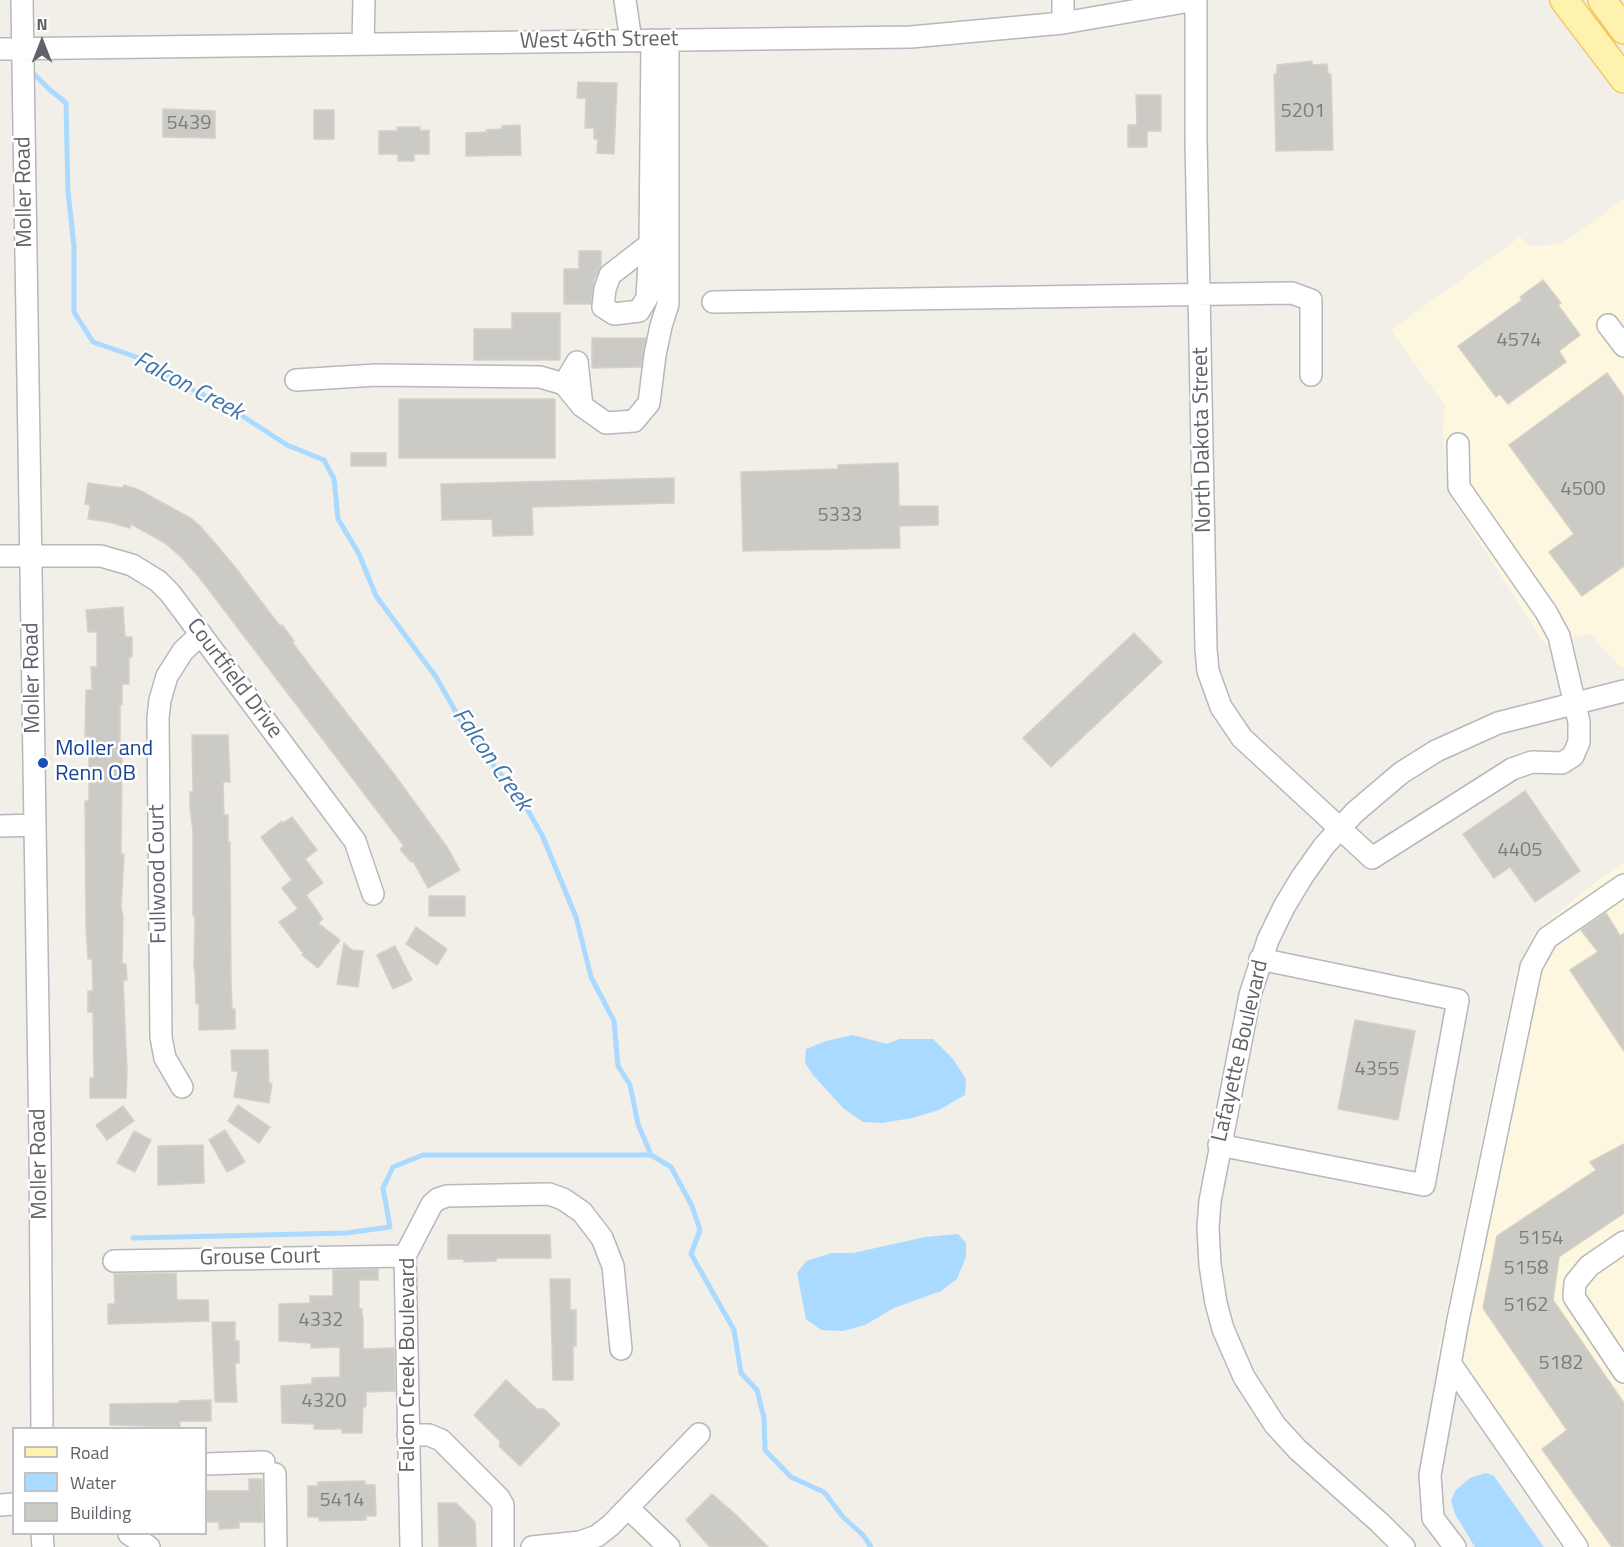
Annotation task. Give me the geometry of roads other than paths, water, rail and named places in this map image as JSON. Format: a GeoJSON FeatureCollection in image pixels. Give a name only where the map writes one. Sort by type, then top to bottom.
{"type":"FeatureCollection","features":[{"type":"Feature","properties":{"kind":"main road"},"geometry":{"type":"LineString","coordinates":[[1564,0],[1624,79]]}},
{"type":"Feature","properties":{"kind":"main road"},"geometry":{"type":"LineString","coordinates":[[1602,0],[1624,30]]}},
{"type":"Feature","properties":{"kind":"street"},"geometry":{"type":"LineString","coordinates":[[363,44],[364,0]]}},
{"type":"Feature","properties":{"kind":"street"},"geometry":{"type":"LineString","coordinates":[[296,380],[376,375],[540,377],[564,384],[582,406],[606,423],[634,421],[649,403],[657,345],[668,304],[650,40],[625,0]]}},
{"type":"Feature","properties":{"kind":"street"},"geometry":{"type":"LineString","coordinates":[[1063,0],[1063,23]]}},
{"type":"Feature","properties":{"kind":"street","name":"West 46th Street"},"geometry":{"type":"LineString","coordinates":[[0,49],[911,37],[1063,23],[1196,0]]}},
{"type":"Feature","properties":{"kind":"street","name":"North Dakota Street"},"geometry":{"type":"LineString","coordinates":[[1196,0],[1206,649],[1212,686],[1224,714],[1242,738],[1372,858],[1512,768],[1532,762],[1562,763],[1573,756],[1579,742],[1579,722],[1574,703]]}},
{"type":"Feature","properties":{"kind":"street","name":"Moller Road"},"geometry":{"type":"LineString","coordinates":[[22,1],[40,1142],[42,1427]]}},
{"type":"Feature","properties":{"kind":"street"},"geometry":{"type":"LineString","coordinates":[[650,40],[650,244]]}},
{"type":"Feature","properties":{"kind":"street"},"geometry":{"type":"LineString","coordinates":[[713,302],[1292,293],[1311,300],[1311,375]]}},
{"type":"Feature","properties":{"kind":"street"},"geometry":{"type":"LineString","coordinates":[[1608,325],[1624,346]]}},
{"type":"Feature","properties":{"kind":"street"},"geometry":{"type":"LineString","coordinates":[[1458,444],[1459,487],[1551,620],[1559,636],[1574,703]]}},
{"type":"Feature","properties":{"kind":"street","name":"Courtfield Drive"},"geometry":{"type":"LineString","coordinates":[[0,556],[101,556],[132,565],[150,575],[170,593],[355,841],[373,894]]}},
{"type":"Feature","properties":{"kind":"street","name":"Fullwood Court"},"geometry":{"type":"LineString","coordinates":[[182,1087],[165,1058],[161,1038],[158,718],[160,700],[167,676],[183,651],[201,634]]}},
{"type":"Feature","properties":{"kind":"street","name":"Lafayette Boulevard"},"geometry":{"type":"LineString","coordinates":[[1404,1547],[1298,1450],[1264,1408],[1237,1364],[1223,1329],[1209,1265],[1209,1201],[1245,1013],[1260,959],[1284,907],[1302,877],[1354,813],[1401,774],[1436,751],[1473,733],[1505,721],[1624,691]]}},
{"type":"Feature","properties":{"kind":"street"},"geometry":{"type":"LineString","coordinates":[[0,826],[35,825]]}},
{"type":"Feature","properties":{"kind":"street"},"geometry":{"type":"LineString","coordinates":[[1455,1547],[1433,1518],[1430,1475],[1450,1363],[1531,967],[1547,938],[1624,885]]}},
{"type":"Feature","properties":{"kind":"street"},"geometry":{"type":"LineString","coordinates":[[1219,1145],[1424,1185],[1458,1000],[1260,959]]}},
{"type":"Feature","properties":{"kind":"street","name":"Falcon Creek Boulevard"},"geometry":{"type":"LineString","coordinates":[[411,1547],[405,1256],[429,1209],[438,1199],[447,1196],[549,1194],[563,1199],[582,1212],[602,1238],[613,1266],[621,1349]]}},
{"type":"Feature","properties":{"kind":"street"},"geometry":{"type":"LineString","coordinates":[[1624,1242],[1589,1266],[1575,1283],[1574,1297],[1624,1372]]}},
{"type":"Feature","properties":{"kind":"street","name":"Grouse Court"},"geometry":{"type":"LineString","coordinates":[[114,1261],[405,1256]]}},
{"type":"Feature","properties":{"kind":"street"},"geometry":{"type":"LineString","coordinates":[[1450,1363],[1577,1547]]}},
{"type":"Feature","properties":{"kind":"street"},"geometry":{"type":"LineString","coordinates":[[532,1547],[556,1546],[592,1538],[606,1530],[699,1434]]}},
{"type":"Feature","properties":{"kind":"street"},"geometry":{"type":"LineString","coordinates":[[408,1435],[429,1435],[441,1440],[499,1498],[503,1505],[503,1547]]}},
{"type":"Feature","properties":{"kind":"street"},"geometry":{"type":"LineString","coordinates":[[207,1464],[270,1468],[276,1547]]}},
{"type":"Feature","properties":{"kind":"street"},"geometry":{"type":"LineString","coordinates":[[628,1508],[669,1547]]}},
{"type":"Feature","properties":{"kind":"water"},"geometry":{"type":"Polygon","coordinates":[[[853,1035],[887,1044],[899,1039],[933,1039],[953,1059],[966,1079],[965,1095],[939,1110],[912,1118],[882,1123],[863,1122],[843,1108],[805,1063],[806,1049],[826,1041],[853,1035]]]}},
{"type":"Feature","properties":{"kind":"water"},"geometry":{"type":"Polygon","coordinates":[[[958,1234],[966,1243],[966,1257],[957,1279],[941,1291],[894,1308],[865,1325],[843,1331],[821,1330],[806,1319],[797,1273],[806,1261],[832,1253],[853,1253],[925,1237],[958,1234]]]}},
{"type":"Feature","properties":{"kind":"water"},"geometry":{"type":"Polygon","coordinates":[[[1486,1473],[1494,1476],[1544,1547],[1475,1547],[1455,1514],[1451,1500],[1456,1490],[1470,1478],[1486,1473]]]}},
{"type":"Feature","properties":{"kind":"waterway","name":"Falcon Creek"},"geometry":{"type":"LineString","coordinates":[[29,69],[66,103],[68,192],[74,246],[74,312],[93,342],[139,358],[179,383],[230,408],[287,445],[324,460],[334,479],[338,519],[359,554],[376,596],[436,677],[470,737],[522,800],[542,835],[576,917],[591,977],[614,1021],[618,1066],[630,1085],[638,1124],[651,1155],[671,1167],[692,1206],[700,1230],[691,1254],[734,1330],[741,1373],[757,1390],[764,1418],[765,1450],[791,1477],[824,1492],[871,1547]]}},
{"type":"Feature","properties":{"kind":"waterway"},"geometry":{"type":"LineString","coordinates":[[133,1238],[346,1233],[390,1227],[383,1188],[393,1167],[423,1155],[651,1155]]}},
{"type":"Feature","properties":{"kind":"place","name":"Moller and Renn OB"},"geometry":{"type":"Point","coordinates":[43,763]}}]}
